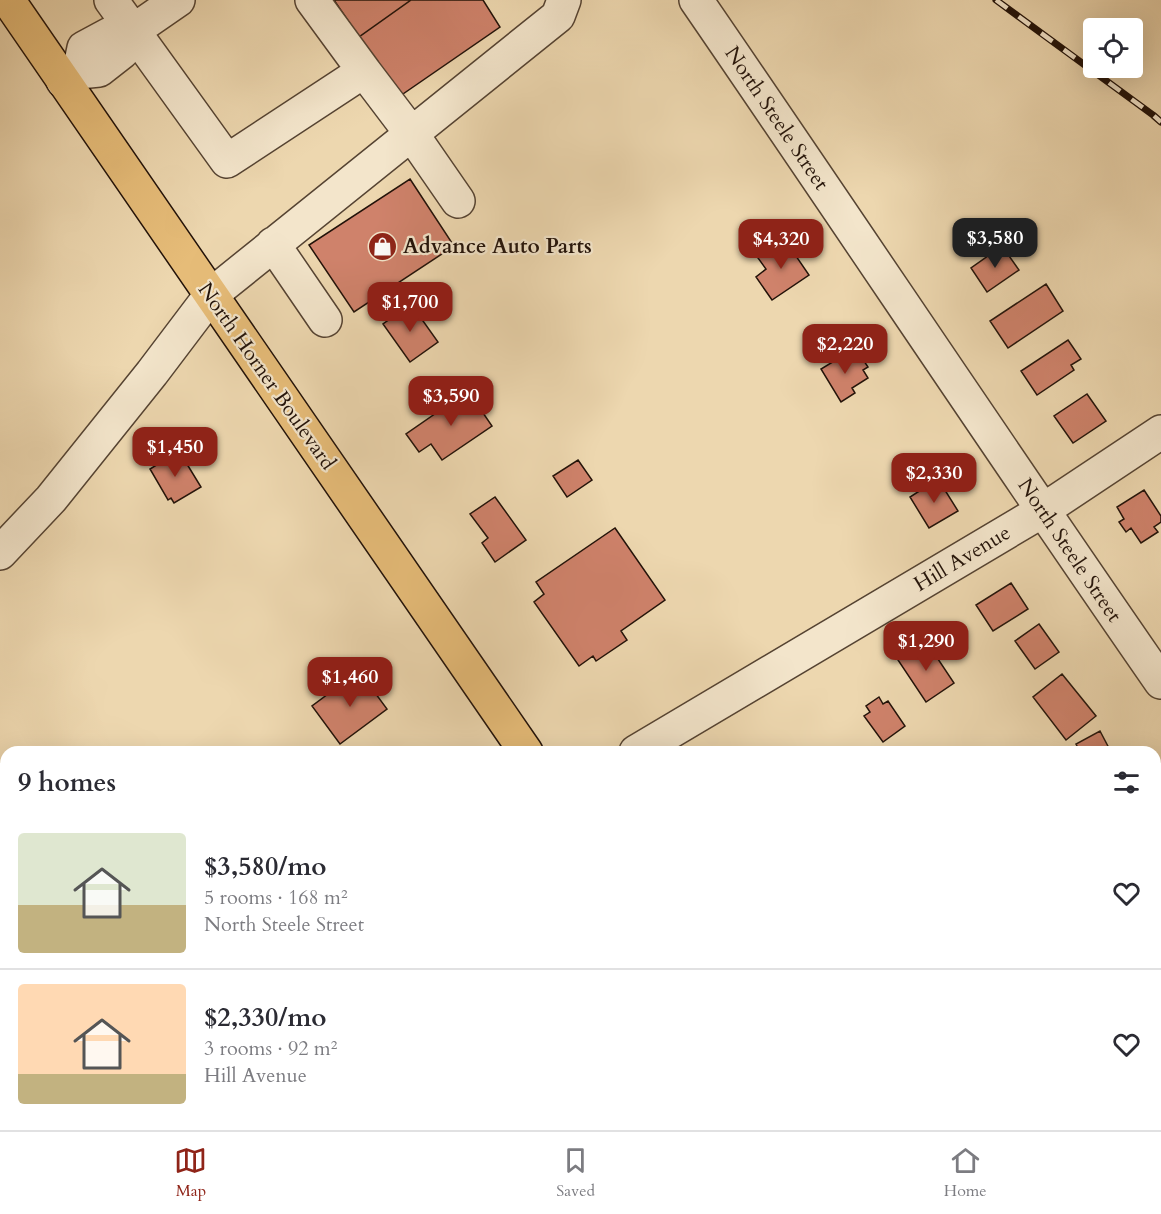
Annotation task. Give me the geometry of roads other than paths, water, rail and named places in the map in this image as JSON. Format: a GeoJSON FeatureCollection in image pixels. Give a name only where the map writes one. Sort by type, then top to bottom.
{"type":"FeatureCollection","features":[{"type":"Feature","properties":{"kind":"main road","name":"North Horner Boulevard"},"geometry":{"type":"LineString","coordinates":[[8,0],[71,76],[211,295],[522,746]]}},
{"type":"Feature","properties":{"kind":"street"},"geometry":{"type":"LineString","coordinates":[[111,0],[128,34],[227,160],[363,71]]}},
{"type":"Feature","properties":{"kind":"street"},"geometry":{"type":"LineString","coordinates":[[71,76],[99,70],[122,52],[128,34],[178,0]]}},
{"type":"Feature","properties":{"kind":"street"},"geometry":{"type":"LineString","coordinates":[[312,0],[411,133],[458,201]]}},
{"type":"Feature","properties":{"kind":"street"},"geometry":{"type":"LineString","coordinates":[[0,553],[51,499],[211,295],[558,16],[564,0]]}},
{"type":"Feature","properties":{"kind":"street","name":"North Steele Street"},"geometry":{"type":"LineString","coordinates":[[696,0],[848,221],[1042,511],[1161,682]]}},
{"type":"Feature","properties":{"kind":"street"},"geometry":{"type":"LineString","coordinates":[[273,244],[325,320]]}},
{"type":"Feature","properties":{"kind":"street","name":"Hill Avenue"},"geometry":{"type":"LineString","coordinates":[[646,746],[1042,511],[1161,432]]}},
{"type":"Feature","properties":{"kind":"railway"},"geometry":{"type":"LineString","coordinates":[[996,0],[1161,122]]}},
{"type":"Feature","properties":{"kind":"place","name":"Advance Auto Parts"},"geometry":{"type":"Point","coordinates":[382,246]}}]}
